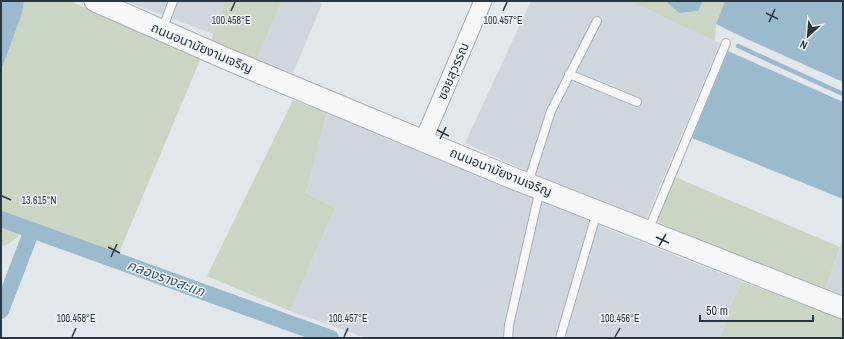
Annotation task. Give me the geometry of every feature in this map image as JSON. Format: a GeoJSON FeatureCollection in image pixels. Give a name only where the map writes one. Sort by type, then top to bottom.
{"type":"FeatureCollection","features":[{"type":"Feature","properties":{"kind":"street","name":"ถนนอนามัยงามเจริญ"},"geometry":{"type":"LineString","coordinates":[[95,1],[234,62],[423,141],[843,308]]}},
{"type":"Feature","properties":{"kind":"street","name":"ซอยสุวรรณ"},"geometry":{"type":"LineString","coordinates":[[423,141],[483,1]]}},
{"type":"Feature","properties":{"kind":"lane"},"geometry":{"type":"LineString","coordinates":[[162,30],[173,1]]}},
{"type":"Feature","properties":{"kind":"lane"},"geometry":{"type":"LineString","coordinates":[[508,338],[509,325],[534,186],[551,111],[597,21]]}},
{"type":"Feature","properties":{"kind":"lane"},"geometry":{"type":"LineString","coordinates":[[648,231],[726,43]]}},
{"type":"Feature","properties":{"kind":"lane"},"geometry":{"type":"LineString","coordinates":[[569,74],[637,102]]}},
{"type":"Feature","properties":{"kind":"lane"},"geometry":{"type":"LineString","coordinates":[[560,338],[597,211]]}},
{"type":"Feature","properties":{"kind":"shaded area"},"geometry":{"type":"Polygon","coordinates":[[[125,1],[226,1],[213,34],[125,1]]]}},
{"type":"Feature","properties":{"kind":"shaded area"},"geometry":{"type":"Polygon","coordinates":[[[282,1],[317,1],[322,4],[293,73],[256,60],[282,1]]]}},
{"type":"Feature","properties":{"kind":"shaded area"},"geometry":{"type":"Polygon","coordinates":[[[531,1],[629,1],[720,43],[646,219],[540,177],[465,143],[531,1]]]}},
{"type":"Feature","properties":{"kind":"shaded area"},"geometry":{"type":"Polygon","coordinates":[[[327,112],[623,235],[743,282],[733,300],[720,338],[366,338],[290,311],[335,208],[306,193],[327,112]]]}},
{"type":"Feature","properties":{"kind":"shaded area"},"geometry":{"type":"Polygon","coordinates":[[[843,239],[843,296],[825,290],[843,239]]]}},
{"type":"Feature","properties":{"kind":"green space"},"geometry":{"type":"Polygon","coordinates":[[[24,1],[70,1],[200,60],[118,255],[1,219],[1,70],[22,14],[24,1]]]}},
{"type":"Feature","properties":{"kind":"green space"},"geometry":{"type":"Polygon","coordinates":[[[226,1],[282,1],[256,60],[211,43],[226,1]]]}},
{"type":"Feature","properties":{"kind":"green space"},"geometry":{"type":"Polygon","coordinates":[[[629,1],[665,1],[679,13],[698,11],[703,1],[725,1],[716,24],[715,41],[629,1]]]}},
{"type":"Feature","properties":{"kind":"green space"},"geometry":{"type":"Polygon","coordinates":[[[293,100],[327,112],[306,193],[335,208],[290,311],[207,276],[293,100]]]}},
{"type":"Feature","properties":{"kind":"green space"},"geometry":{"type":"Polygon","coordinates":[[[675,177],[840,247],[825,290],[807,288],[653,220],[675,177]]]}},
{"type":"Feature","properties":{"kind":"green space"},"geometry":{"type":"Polygon","coordinates":[[[1,224],[16,229],[19,234],[18,237],[5,246],[1,245],[1,224]]]}},
{"type":"Feature","properties":{"kind":"green space"},"geometry":{"type":"Polygon","coordinates":[[[743,282],[843,319],[843,338],[720,338],[733,300],[743,282]]]}},
{"type":"Feature","properties":{"kind":"water"},"geometry":{"type":"Polygon","coordinates":[[[1,1],[24,1],[22,14],[1,70],[1,1]]]}},
{"type":"Feature","properties":{"kind":"water"},"geometry":{"type":"Polygon","coordinates":[[[665,1],[703,1],[698,11],[679,13],[665,1]]]}},
{"type":"Feature","properties":{"kind":"water"},"geometry":{"type":"Polygon","coordinates":[[[725,1],[843,1],[843,82],[716,24],[725,1]]]}},
{"type":"Feature","properties":{"kind":"water"},"geometry":{"type":"Polygon","coordinates":[[[728,51],[843,102],[843,199],[692,138],[728,51]]]}},
{"type":"Feature","properties":{"kind":"waterway"},"geometry":{"type":"LineString","coordinates":[[738,46],[843,94]]}},
{"type":"Feature","properties":{"kind":"waterway","name":"คลองรางสะแก"},"geometry":{"type":"LineString","coordinates":[[1,219],[331,338]]}},
{"type":"Feature","properties":{"kind":"waterway"},"geometry":{"type":"LineString","coordinates":[[1,311],[32,230]]}}]}
